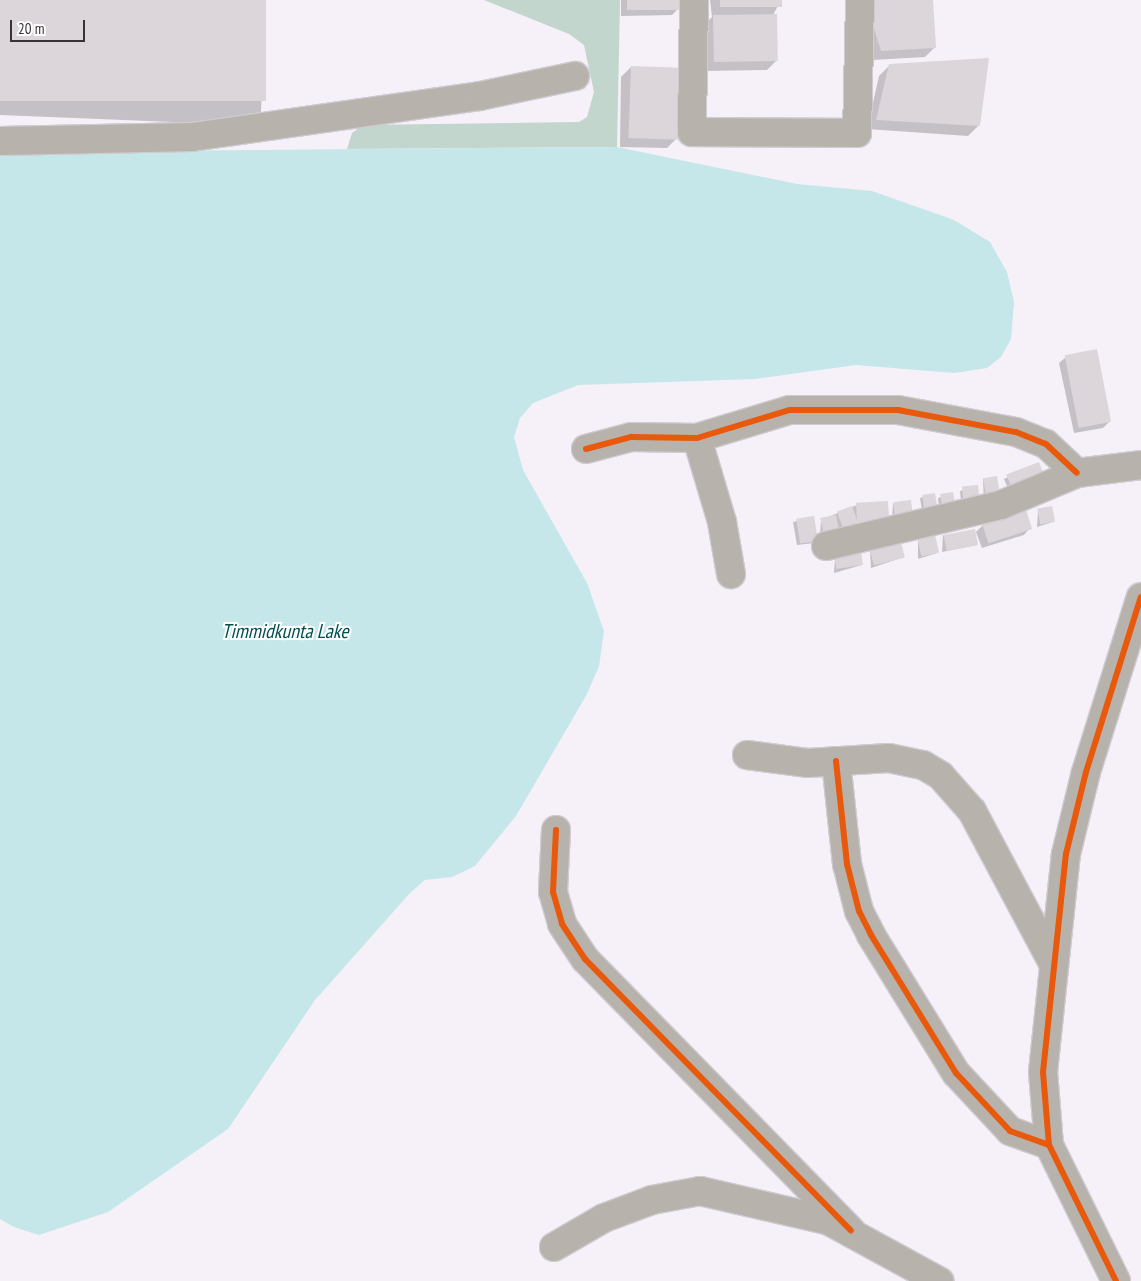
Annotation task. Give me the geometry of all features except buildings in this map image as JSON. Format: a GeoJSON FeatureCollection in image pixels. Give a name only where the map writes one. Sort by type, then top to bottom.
{"type":"FeatureCollection","features":[{"type":"Feature","properties":{"kind":"street"},"geometry":{"type":"LineString","coordinates":[[694,0],[692,132],[857,133],[860,0]]}},
{"type":"Feature","properties":{"kind":"street"},"geometry":{"type":"LineString","coordinates":[[0,141],[192,137],[480,96],[575,76]]}},
{"type":"Feature","properties":{"kind":"street"},"geometry":{"type":"LineString","coordinates":[[586,449],[630,437],[697,438],[790,410],[898,410],[1016,432],[1046,444],[1077,473]]}},
{"type":"Feature","properties":{"kind":"street"},"geometry":{"type":"LineString","coordinates":[[697,438],[722,522],[731,574]]}},
{"type":"Feature","properties":{"kind":"street"},"geometry":{"type":"LineString","coordinates":[[826,546],[1002,505],[1077,473],[1141,465]]}},
{"type":"Feature","properties":{"kind":"street"},"geometry":{"type":"LineString","coordinates":[[1116,1281],[1049,1145],[1043,1072],[1054,966],[1071,836],[1141,597]]}},
{"type":"Feature","properties":{"kind":"street"},"geometry":{"type":"LineString","coordinates":[[748,755],[798,763],[889,758],[923,765],[957,791],[1054,966]]}},
{"type":"Feature","properties":{"kind":"street"},"geometry":{"type":"LineString","coordinates":[[836,761],[851,882],[871,935],[956,1074],[1010,1131],[1049,1145]]}},
{"type":"Feature","properties":{"kind":"street"},"geometry":{"type":"LineString","coordinates":[[556,830],[553,892],[562,924],[584,959],[851,1231]]}},
{"type":"Feature","properties":{"kind":"street"},"geometry":{"type":"LineString","coordinates":[[554,1248],[604,1218],[652,1200],[700,1191],[781,1208],[851,1231],[939,1281]]}},
{"type":"Feature","properties":{"kind":"green space"},"geometry":{"type":"Polygon","coordinates":[[[484,0],[620,0],[617,147],[347,149],[352,133],[363,125],[579,122],[587,117],[594,92],[584,45],[569,34],[484,0]]]}},
{"type":"Feature","properties":{"kind":"water","name":"Timmidkunta Lake"},"geometry":{"type":"Polygon","coordinates":[[[617,147],[797,184],[872,191],[954,220],[990,242],[1007,272],[1014,302],[1011,339],[1001,357],[987,368],[954,373],[856,365],[755,379],[578,385],[533,403],[520,418],[514,437],[523,470],[587,583],[604,631],[599,666],[587,694],[516,816],[475,866],[452,877],[425,880],[410,893],[315,1000],[228,1129],[108,1212],[39,1235],[14,1227],[0,1219],[0,152],[617,147]]]}},
{"type":"Feature","properties":{"kind":"cycle path"},"geometry":{"type":"LineString","coordinates":[[586,449],[631,437],[697,438],[790,410],[898,410],[1016,432],[1046,444],[1077,473]]}},
{"type":"Feature","properties":{"kind":"cycle path"},"geometry":{"type":"LineString","coordinates":[[1116,1281],[1049,1145],[1043,1072],[1066,854],[1086,772],[1141,597]]}},
{"type":"Feature","properties":{"kind":"cycle path"},"geometry":{"type":"LineString","coordinates":[[836,761],[847,864],[859,911],[871,935],[956,1073],[1010,1131],[1049,1145]]}},
{"type":"Feature","properties":{"kind":"cycle path"},"geometry":{"type":"LineString","coordinates":[[556,830],[553,892],[562,924],[585,959],[851,1231]]}}]}
